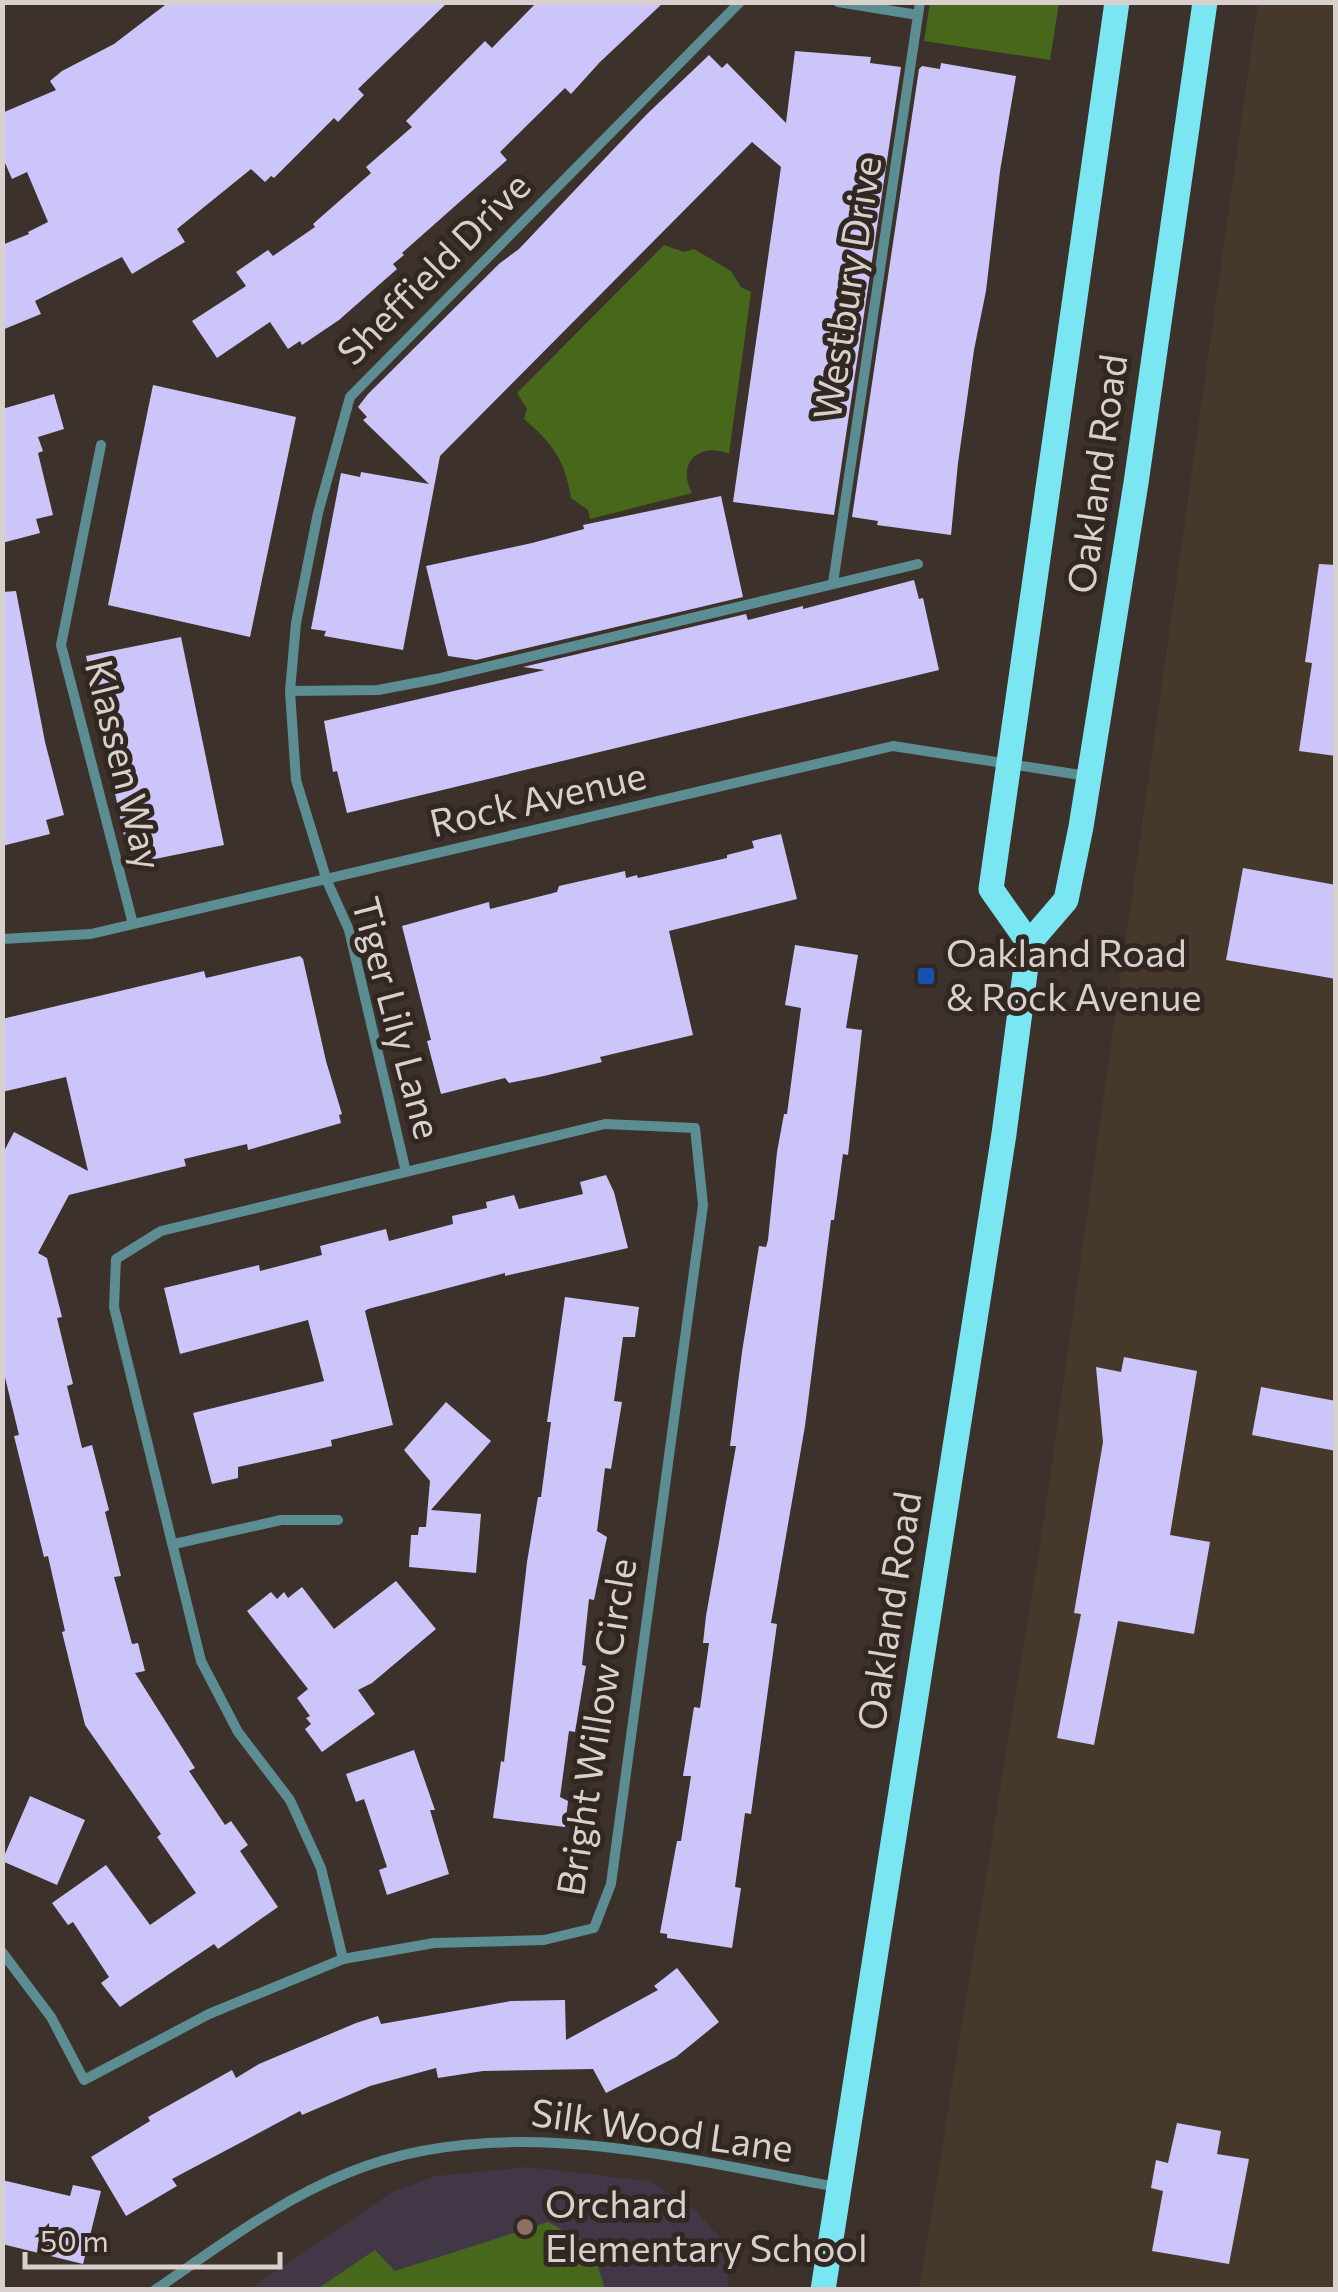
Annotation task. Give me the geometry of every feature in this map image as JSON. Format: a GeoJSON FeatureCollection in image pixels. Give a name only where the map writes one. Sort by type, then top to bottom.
{"type":"FeatureCollection","features":[{"type":"Feature","properties":{"kind":"main road","name":"Oakland Road"},"geometry":{"type":"LineString","coordinates":[[1029,943],[991,890],[1117,2]]}},
{"type":"Feature","properties":{"kind":"main road","name":"Oakland Road"},"geometry":{"type":"LineString","coordinates":[[822,2290],[1004,1134],[1029,943],[1066,900],[1136,483],[1205,2]]}},
{"type":"Feature","properties":{"kind":"street","name":"Sheffield Drive"},"geometry":{"type":"LineString","coordinates":[[327,882],[296,780],[290,691],[296,623],[314,531],[350,397],[740,2]]}},
{"type":"Feature","properties":{"kind":"street"},"geometry":{"type":"LineString","coordinates":[[838,2],[919,8]]}},
{"type":"Feature","properties":{"kind":"street","name":"Westbury Drive"},"geometry":{"type":"LineString","coordinates":[[833,583],[919,8]]}},
{"type":"Feature","properties":{"kind":"street","name":"Klassen Way"},"geometry":{"type":"LineString","coordinates":[[101,444],[61,645],[133,924]]}},
{"type":"Feature","properties":{"kind":"street"},"geometry":{"type":"LineString","coordinates":[[290,691],[378,690],[436,679],[918,564]]}},
{"type":"Feature","properties":{"kind":"street","name":"Rock Avenue"},"geometry":{"type":"LineString","coordinates":[[2,938],[91,934],[327,882],[892,746],[1088,776]]}},
{"type":"Feature","properties":{"kind":"street","name":"Tiger Lily Lane"},"geometry":{"type":"LineString","coordinates":[[327,882],[350,930],[406,1172]]}},
{"type":"Feature","properties":{"kind":"street","name":"Bright Willow Circle"},"geometry":{"type":"LineString","coordinates":[[605,1124],[695,1128],[703,1205],[610,1884],[594,1928],[544,1940],[434,1944],[343,1959],[322,1868],[290,1800],[238,1732],[201,1661],[174,1544],[114,1307],[116,1259],[162,1231],[605,1124]]}},
{"type":"Feature","properties":{"kind":"street"},"geometry":{"type":"LineString","coordinates":[[174,1544],[281,1520],[338,1520]]}},
{"type":"Feature","properties":{"kind":"street"},"geometry":{"type":"LineString","coordinates":[[2,1952],[51,2017],[84,2080],[208,2014],[343,1959]]}},
{"type":"Feature","properties":{"kind":"street","name":"Silk Wood Lane"},"geometry":{"type":"LineString","coordinates":[[155,2290],[290,2202],[352,2171],[429,2150],[506,2140],[612,2146],[837,2187]]}},
{"type":"Feature","properties":{"kind":"shaded area"},"geometry":{"type":"Polygon","coordinates":[[[1258,3],[1335,3],[1335,2289],[919,2290],[1045,1513],[1258,3]]]}},
{"type":"Feature","properties":{"kind":"shaded area","name":"Orchard Elementary School"},"geometry":{"type":"Polygon","coordinates":[[[527,2167],[648,2181],[694,2209],[727,2245],[728,2289],[248,2290],[392,2192],[436,2176],[527,2167]]]}},
{"type":"Feature","properties":{"kind":"green space"},"geometry":{"type":"Polygon","coordinates":[[[930,3],[1059,3],[1050,60],[924,41],[930,3]]]}},
{"type":"Feature","properties":{"kind":"green space"},"geometry":{"type":"Polygon","coordinates":[[[664,245],[684,252],[694,249],[731,271],[741,287],[751,292],[729,454],[708,451],[693,458],[687,473],[692,493],[590,519],[588,510],[571,498],[556,454],[524,419],[527,409],[517,393],[664,245]]]}},
{"type":"Feature","properties":{"kind":"green space"},"geometry":{"type":"Polygon","coordinates":[[[548,2222],[592,2246],[605,2289],[317,2289],[375,2250],[395,2271],[548,2222]]]}},
{"type":"Feature","properties":{"kind":"building"},"geometry":{"type":"Polygon","coordinates":[[[169,2],[448,2],[358,89],[364,95],[338,122],[334,118],[274,178],[271,176],[265,182],[251,169],[177,229],[185,242],[132,274],[122,257],[35,301],[41,314],[2,330],[2,245],[48,222],[27,172],[12,179],[2,156],[2,113],[56,90],[50,81],[62,71],[114,44],[169,2]]]}},
{"type":"Feature","properties":{"kind":"building"},"geometry":{"type":"Polygon","coordinates":[[[537,2],[664,2],[571,94],[565,88],[500,152],[507,160],[402,253],[393,264],[397,269],[339,320],[302,345],[300,341],[288,349],[270,322],[217,358],[192,321],[246,286],[236,272],[268,250],[273,256],[315,227],[313,224],[371,173],[366,167],[412,127],[406,121],[485,41],[492,48],[537,2]]]}},
{"type":"Feature","properties":{"kind":"building"},"geometry":{"type":"Polygon","coordinates":[[[795,51],[871,57],[870,63],[901,67],[834,515],[733,502],[781,167],[752,142],[440,456],[403,650],[324,636],[326,631],[311,629],[341,473],[360,477],[361,472],[429,484],[363,420],[367,417],[358,407],[368,394],[500,263],[519,249],[646,115],[709,55],[722,68],[727,63],[786,123],[795,51]]]}},
{"type":"Feature","properties":{"kind":"building"},"geometry":{"type":"Polygon","coordinates":[[[941,63],[1016,76],[974,350],[951,535],[877,525],[878,521],[852,517],[919,69],[940,69],[941,63]]]}},
{"type":"Feature","properties":{"kind":"building"},"geometry":{"type":"Polygon","coordinates":[[[153,385],[296,417],[250,637],[108,605],[153,385]]]}},
{"type":"Feature","properties":{"kind":"building"},"geometry":{"type":"Polygon","coordinates":[[[54,394],[64,429],[38,437],[43,451],[38,453],[53,515],[36,519],[40,533],[2,543],[2,409],[54,394]]]}},
{"type":"Feature","properties":{"kind":"building"},"geometry":{"type":"Polygon","coordinates":[[[721,496],[743,597],[476,660],[448,656],[426,566],[532,543],[584,529],[583,525],[721,496]]]}},
{"type":"Feature","properties":{"kind":"building"},"geometry":{"type":"Polygon","coordinates":[[[1319,564],[1336,565],[1336,756],[1299,751],[1312,663],[1305,662],[1319,564]]]}},
{"type":"Feature","properties":{"kind":"building"},"geometry":{"type":"Polygon","coordinates":[[[914,580],[919,599],[923,598],[939,670],[347,813],[337,771],[333,772],[324,721],[545,670],[523,667],[746,614],[748,620],[803,609],[914,580]]]}},
{"type":"Feature","properties":{"kind":"building"},"geometry":{"type":"Polygon","coordinates":[[[16,591],[45,742],[64,815],[46,820],[50,834],[2,846],[2,592],[16,591]]]}},
{"type":"Feature","properties":{"kind":"building"},"geometry":{"type":"Polygon","coordinates":[[[181,637],[224,845],[130,864],[86,656],[181,637]]]}},
{"type":"Feature","properties":{"kind":"building"},"geometry":{"type":"Polygon","coordinates":[[[781,834],[797,899],[669,931],[693,1035],[600,1057],[602,1062],[544,1076],[509,1083],[505,1078],[441,1094],[402,926],[489,902],[490,909],[557,892],[559,886],[625,871],[626,878],[638,878],[727,858],[754,848],[752,841],[781,834]]]}},
{"type":"Feature","properties":{"kind":"building"},"geometry":{"type":"Polygon","coordinates":[[[1243,868],[1336,885],[1336,979],[1226,960],[1243,868]]]}},
{"type":"Feature","properties":{"kind":"building"},"geometry":{"type":"Polygon","coordinates":[[[795,945],[858,955],[846,1028],[862,1030],[848,1155],[843,1154],[831,1220],[805,1426],[771,1623],[777,1624],[751,1814],[745,1813],[735,1887],[741,1888],[732,1948],[667,1938],[667,1934],[660,1933],[691,1776],[683,1776],[694,1707],[700,1708],[709,1643],[703,1643],[706,1616],[736,1446],[730,1446],[742,1352],[759,1246],[766,1247],[768,1240],[777,1152],[787,1114],[801,1008],[785,1005],[795,945]]]}},
{"type":"Feature","properties":{"kind":"building"},"geometry":{"type":"Polygon","coordinates":[[[300,956],[342,1114],[341,1123],[248,1150],[247,1144],[184,1159],[186,1166],[69,1195],[38,1253],[47,1258],[62,1317],[57,1318],[73,1384],[67,1386],[82,1448],[92,1445],[109,1510],[105,1512],[121,1576],[114,1577],[132,1644],[138,1643],[145,1671],[135,1673],[195,1768],[189,1771],[225,1825],[231,1821],[248,1845],[240,1851],[278,1907],[218,1949],[214,1944],[120,2007],[101,1983],[109,1977],[73,1922],[68,1925],[52,1903],[106,1865],[150,1925],[196,1893],[157,1837],[161,1834],[85,1725],[48,1556],[44,1557],[14,1436],[19,1435],[2,1365],[2,1155],[14,1132],[88,1171],[66,1077],[2,1092],[2,1019],[204,971],[206,978],[300,956]]]}},
{"type":"Feature","properties":{"kind":"building"},"geometry":{"type":"Polygon","coordinates":[[[606,1175],[628,1248],[505,1273],[368,1309],[365,1311],[393,1425],[331,1440],[332,1446],[238,1467],[238,1478],[212,1484],[193,1413],[324,1381],[308,1320],[180,1354],[164,1288],[259,1265],[260,1271],[322,1255],[320,1246],[386,1229],[389,1241],[453,1224],[452,1216],[487,1208],[486,1202],[514,1195],[519,1209],[583,1194],[580,1182],[606,1175]]]}},
{"type":"Feature","properties":{"kind":"building"},"geometry":{"type":"Polygon","coordinates":[[[565,1297],[639,1307],[635,1337],[623,1337],[614,1401],[622,1402],[611,1469],[605,1468],[597,1531],[607,1537],[594,1600],[589,1599],[582,1665],[586,1666],[575,1732],[569,1731],[560,1797],[568,1801],[565,1827],[493,1818],[501,1761],[504,1762],[527,1562],[541,1497],[565,1297]]]}},
{"type":"Feature","properties":{"kind":"building"},"geometry":{"type":"Polygon","coordinates":[[[1124,1357],[1197,1371],[1170,1535],[1210,1542],[1194,1634],[1118,1621],[1094,1745],[1057,1738],[1081,1614],[1074,1613],[1103,1442],[1096,1367],[1121,1372],[1124,1357]]]}},
{"type":"Feature","properties":{"kind":"building"},"geometry":{"type":"Polygon","coordinates":[[[1261,1387],[1336,1401],[1336,1451],[1252,1435],[1261,1387]]]}},
{"type":"Feature","properties":{"kind":"building"},"geometry":{"type":"Polygon","coordinates":[[[446,1402],[491,1441],[431,1510],[481,1514],[476,1573],[409,1567],[411,1535],[418,1535],[419,1527],[426,1527],[430,1481],[404,1450],[446,1402]]]}},
{"type":"Feature","properties":{"kind":"building"},"geometry":{"type":"Polygon","coordinates":[[[396,1581],[436,1629],[372,1683],[358,1690],[375,1714],[322,1752],[305,1729],[311,1724],[306,1718],[310,1716],[297,1698],[308,1689],[247,1611],[271,1592],[277,1599],[284,1592],[288,1598],[302,1587],[334,1629],[396,1581]]]}},
{"type":"Feature","properties":{"kind":"building"},"geometry":{"type":"Polygon","coordinates":[[[414,1750],[435,1810],[430,1810],[449,1874],[387,1895],[379,1870],[387,1867],[364,1799],[356,1802],[346,1774],[414,1750]]]}},
{"type":"Feature","properties":{"kind":"building"},"geometry":{"type":"Polygon","coordinates":[[[30,1796],[85,1820],[57,1885],[2,1861],[30,1796]]]}},
{"type":"Feature","properties":{"kind":"building"},"geometry":{"type":"Polygon","coordinates":[[[677,1968],[719,2022],[676,2057],[606,2093],[593,2069],[483,2071],[438,2078],[436,2068],[370,2086],[302,2115],[300,2111],[172,2179],[177,2186],[126,2216],[91,2157],[150,2121],[148,2117],[232,2070],[236,2078],[259,2064],[356,2023],[378,2016],[381,2024],[511,2001],[565,2000],[566,2040],[658,1990],[654,1986],[677,1968]]]}},
{"type":"Feature","properties":{"kind":"building"},"geometry":{"type":"Polygon","coordinates":[[[1177,2123],[1221,2131],[1217,2154],[1249,2159],[1229,2264],[1152,2251],[1163,2191],[1151,2188],[1156,2160],[1168,2163],[1177,2123]]]}},
{"type":"Feature","properties":{"kind":"building"},"geometry":{"type":"Polygon","coordinates":[[[2,2180],[70,2196],[73,2185],[101,2191],[83,2264],[2,2244],[2,2180]]]}},
{"type":"Feature","properties":{"kind":"place","name":"Oakland Road & Rock Avenue"},"geometry":{"type":"Point","coordinates":[926,976]}},
{"type":"Feature","properties":{"kind":"place","name":"Orchard Elementary School"},"geometry":{"type":"Point","coordinates":[525,2227]}}]}
